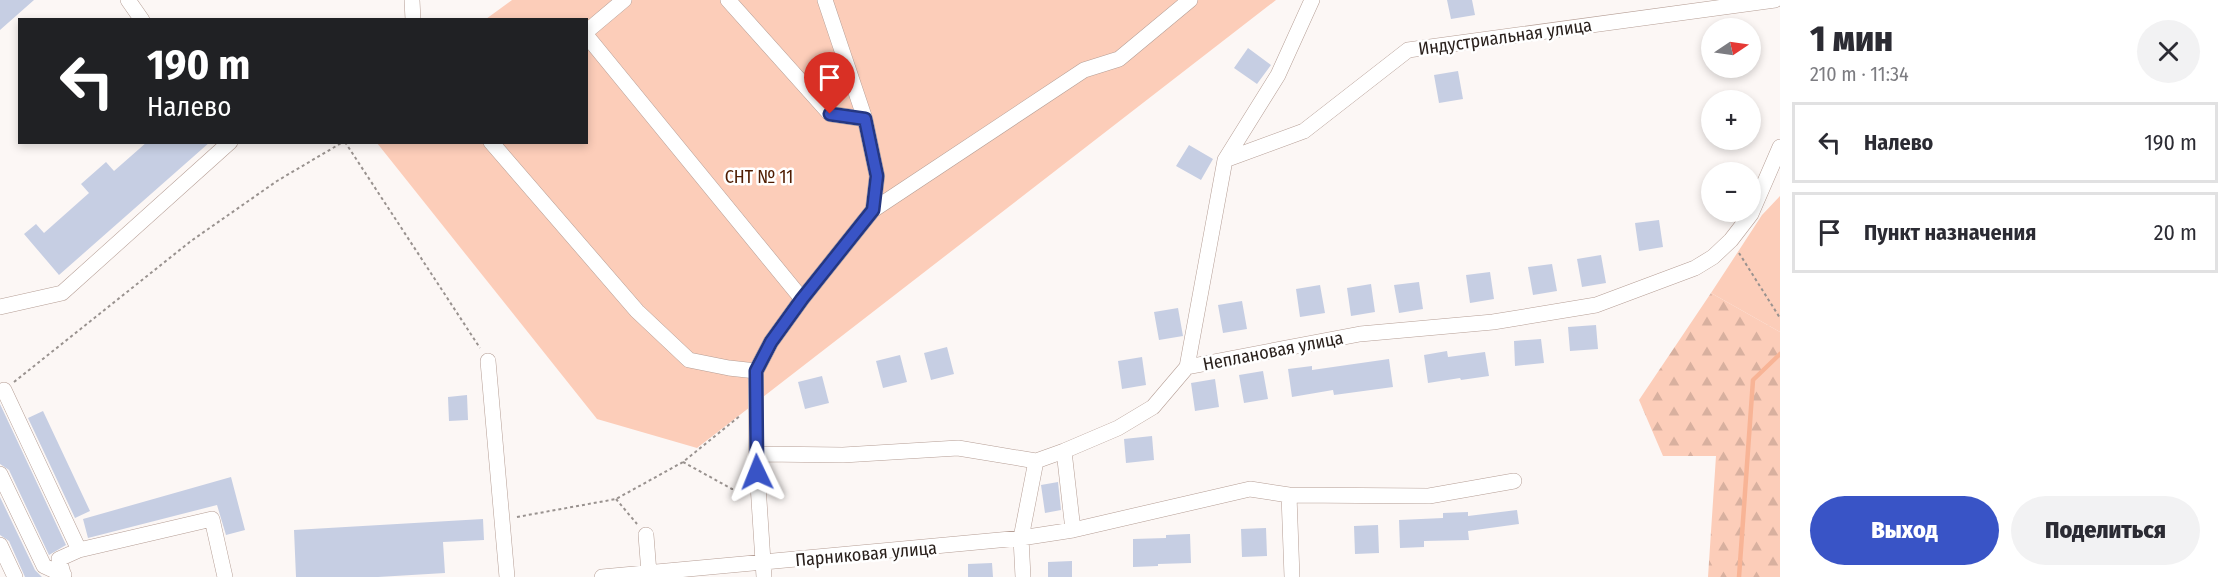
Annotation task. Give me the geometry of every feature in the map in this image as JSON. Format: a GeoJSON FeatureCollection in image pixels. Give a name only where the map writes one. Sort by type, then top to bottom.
{"type":"FeatureCollection","features":[{"type":"Feature","properties":{"kind":"street"},"geometry":{"type":"LineString","coordinates":[[128,0],[141,18]]}},
{"type":"Feature","properties":{"kind":"street"},"geometry":{"type":"LineString","coordinates":[[412,0],[413,18]]}},
{"type":"Feature","properties":{"kind":"street"},"geometry":{"type":"LineString","coordinates":[[588,31],[624,0]]}},
{"type":"Feature","properties":{"kind":"street"},"geometry":{"type":"LineString","coordinates":[[728,0],[830,114],[865,119]]}},
{"type":"Feature","properties":{"kind":"street"},"geometry":{"type":"LineString","coordinates":[[825,0],[865,119],[877,176],[873,210]]}},
{"type":"Feature","properties":{"kind":"street"},"geometry":{"type":"LineString","coordinates":[[764,570],[756,454],[756,371],[771,342],[802,299],[873,210],[1084,70],[1119,59],[1190,0]]}},
{"type":"Feature","properties":{"kind":"street"},"geometry":{"type":"LineString","coordinates":[[1187,367],[1225,160],[1278,75],[1312,0]]}},
{"type":"Feature","properties":{"kind":"street","name":"Индустриальная улица"},"geometry":{"type":"LineString","coordinates":[[1225,160],[1304,131],[1408,50],[1775,0]]}},
{"type":"Feature","properties":{"kind":"street"},"geometry":{"type":"LineString","coordinates":[[588,35],[802,299]]}},
{"type":"Feature","properties":{"kind":"street"},"geometry":{"type":"LineString","coordinates":[[0,307],[63,293],[228,144]]}},
{"type":"Feature","properties":{"kind":"street"},"geometry":{"type":"LineString","coordinates":[[493,144],[637,311],[689,360],[729,369],[756,371]]}},
{"type":"Feature","properties":{"kind":"street","name":"Неплановая улица"},"geometry":{"type":"LineString","coordinates":[[756,454],[843,455],[958,448],[1036,461],[1118,428],[1153,407],[1187,367],[1360,334],[1493,322],[1596,305],[1695,268],[1713,256],[1731,240],[1751,214],[1780,147]]}},
{"type":"Feature","properties":{"kind":"street"},"geometry":{"type":"LineString","coordinates":[[488,361],[507,577]]}},
{"type":"Feature","properties":{"kind":"street"},"geometry":{"type":"LineString","coordinates":[[4,390],[79,550]]}},
{"type":"Feature","properties":{"kind":"street"},"geometry":{"type":"LineString","coordinates":[[1064,451],[1073,530]]}},
{"type":"Feature","properties":{"kind":"street"},"geometry":{"type":"LineString","coordinates":[[1023,577],[1021,538],[1036,461]]}},
{"type":"Feature","properties":{"kind":"street"},"geometry":{"type":"LineString","coordinates":[[0,474],[44,566],[64,576]]}},
{"type":"Feature","properties":{"kind":"street","name":"Парниковая улица"},"geometry":{"type":"LineString","coordinates":[[602,577],[649,573],[764,570],[1021,538],[1073,530],[1250,489],[1289,495],[1429,496],[1514,481]]}},
{"type":"Feature","properties":{"kind":"street"},"geometry":{"type":"LineString","coordinates":[[1289,495],[1292,577]]}},
{"type":"Feature","properties":{"kind":"street"},"geometry":{"type":"LineString","coordinates":[[64,576],[59,559],[79,550],[212,519],[225,577]]}},
{"type":"Feature","properties":{"kind":"street"},"geometry":{"type":"LineString","coordinates":[[646,535],[649,573]]}},
{"type":"Feature","properties":{"kind":"street"},"geometry":{"type":"LineString","coordinates":[[0,545],[15,577]]}},
{"type":"Feature","properties":{"kind":"path"},"geometry":{"type":"LineString","coordinates":[[4,390],[191,241],[277,181],[341,144]]}},
{"type":"Feature","properties":{"kind":"path"},"geometry":{"type":"LineString","coordinates":[[345,144],[488,361]]}},
{"type":"Feature","properties":{"kind":"path"},"geometry":{"type":"LineString","coordinates":[[1731,240],[1780,318]]}},
{"type":"Feature","properties":{"kind":"path"},"geometry":{"type":"LineString","coordinates":[[502,520],[616,499],[683,462],[743,414],[756,410]]}},
{"type":"Feature","properties":{"kind":"path"},"geometry":{"type":"LineString","coordinates":[[683,462],[732,489],[758,489]]}},
{"type":"Feature","properties":{"kind":"path"},"geometry":{"type":"LineString","coordinates":[[616,499],[646,535]]}},
{"type":"Feature","properties":{"kind":"green space","name":"СНТ № 11"},"geometry":{"type":"Polygon","coordinates":[[[512,0],[1276,0],[697,448],[597,419],[378,144],[588,144],[588,18],[487,18],[512,0]]]}},
{"type":"Feature","properties":{"kind":"green space"},"geometry":{"type":"Polygon","coordinates":[[[1780,196],[1780,332],[1711,293],[1757,222],[1761,222],[1762,215],[1780,196]]]}},
{"type":"Feature","properties":{"kind":"green space"},"geometry":{"type":"Polygon","coordinates":[[[1711,293],[1780,332],[1780,577],[1708,577],[1716,456],[1663,456],[1639,400],[1711,293]]]}},
{"type":"Feature","properties":{"kind":"building"},"geometry":{"type":"Polygon","coordinates":[[[0,0],[34,0],[0,30],[0,0]]]}},
{"type":"Feature","properties":{"kind":"building"},"geometry":{"type":"Polygon","coordinates":[[[1447,0],[1472,0],[1475,15],[1451,19],[1447,0]]]}},
{"type":"Feature","properties":{"kind":"building"},"geometry":{"type":"Polygon","coordinates":[[[1248,48],[1271,65],[1257,84],[1234,68],[1248,48]]]}},
{"type":"Feature","properties":{"kind":"building"},"geometry":{"type":"Polygon","coordinates":[[[1458,71],[1463,99],[1439,103],[1434,75],[1458,71]]]}},
{"type":"Feature","properties":{"kind":"building"},"geometry":{"type":"Polygon","coordinates":[[[145,144],[208,144],[59,275],[24,234],[36,224],[44,233],[89,193],[81,184],[106,162],[114,171],[145,144]]]}},
{"type":"Feature","properties":{"kind":"building"},"geometry":{"type":"Polygon","coordinates":[[[1189,145],[1213,159],[1201,180],[1176,166],[1189,145]]]}},
{"type":"Feature","properties":{"kind":"building"},"geometry":{"type":"Polygon","coordinates":[[[1659,220],[1663,247],[1639,251],[1635,223],[1659,220]]]}},
{"type":"Feature","properties":{"kind":"building"},"geometry":{"type":"Polygon","coordinates":[[[1601,255],[1606,283],[1582,287],[1577,259],[1601,255]]]}},
{"type":"Feature","properties":{"kind":"building"},"geometry":{"type":"Polygon","coordinates":[[[1552,264],[1557,291],[1533,295],[1528,267],[1552,264]]]}},
{"type":"Feature","properties":{"kind":"building"},"geometry":{"type":"Polygon","coordinates":[[[1490,272],[1494,299],[1470,303],[1466,275],[1490,272]]]}},
{"type":"Feature","properties":{"kind":"building"},"geometry":{"type":"Polygon","coordinates":[[[1419,282],[1423,309],[1399,313],[1394,285],[1419,282]]]}},
{"type":"Feature","properties":{"kind":"building"},"geometry":{"type":"Polygon","coordinates":[[[1371,284],[1375,312],[1351,316],[1347,288],[1371,284]]]}},
{"type":"Feature","properties":{"kind":"building"},"geometry":{"type":"Polygon","coordinates":[[[1320,285],[1325,313],[1300,317],[1296,289],[1320,285]]]}},
{"type":"Feature","properties":{"kind":"building"},"geometry":{"type":"Polygon","coordinates":[[[1242,301],[1247,329],[1223,333],[1218,305],[1242,301]]]}},
{"type":"Feature","properties":{"kind":"building"},"geometry":{"type":"Polygon","coordinates":[[[1178,308],[1183,336],[1159,340],[1154,312],[1178,308]]]}},
{"type":"Feature","properties":{"kind":"building"},"geometry":{"type":"Polygon","coordinates":[[[1596,325],[1598,349],[1570,351],[1568,327],[1596,325]]]}},
{"type":"Feature","properties":{"kind":"building"},"geometry":{"type":"Polygon","coordinates":[[[1541,339],[1544,363],[1515,366],[1514,341],[1541,339]]]}},
{"type":"Feature","properties":{"kind":"building"},"geometry":{"type":"Polygon","coordinates":[[[947,347],[954,374],[931,380],[924,353],[947,347]]]}},
{"type":"Feature","properties":{"kind":"building"},"geometry":{"type":"Polygon","coordinates":[[[1447,351],[1448,357],[1485,352],[1489,376],[1428,383],[1424,355],[1447,351]]]}},
{"type":"Feature","properties":{"kind":"building"},"geometry":{"type":"Polygon","coordinates":[[[900,355],[907,382],[883,388],[876,361],[900,355]]]}},
{"type":"Feature","properties":{"kind":"building"},"geometry":{"type":"Polygon","coordinates":[[[1142,357],[1146,385],[1122,389],[1118,361],[1142,357]]]}},
{"type":"Feature","properties":{"kind":"building"},"geometry":{"type":"Polygon","coordinates":[[[1389,359],[1393,387],[1334,395],[1333,390],[1292,397],[1288,369],[1312,366],[1312,370],[1389,359]]]}},
{"type":"Feature","properties":{"kind":"building"},"geometry":{"type":"Polygon","coordinates":[[[1263,371],[1268,399],[1244,403],[1239,375],[1263,371]]]}},
{"type":"Feature","properties":{"kind":"building"},"geometry":{"type":"Polygon","coordinates":[[[822,376],[829,403],[805,409],[798,382],[822,376]]]}},
{"type":"Feature","properties":{"kind":"building"},"geometry":{"type":"Polygon","coordinates":[[[1215,379],[1219,407],[1195,411],[1191,383],[1215,379]]]}},
{"type":"Feature","properties":{"kind":"building"},"geometry":{"type":"Polygon","coordinates":[[[467,395],[468,420],[449,421],[448,397],[467,395]]]}},
{"type":"Feature","properties":{"kind":"building"},"geometry":{"type":"Polygon","coordinates":[[[0,404],[66,545],[49,555],[9,470],[0,464],[0,404]]]}},
{"type":"Feature","properties":{"kind":"building"},"geometry":{"type":"Polygon","coordinates":[[[43,411],[90,511],[75,518],[28,418],[43,411]]]}},
{"type":"Feature","properties":{"kind":"building"},"geometry":{"type":"Polygon","coordinates":[[[1152,436],[1154,460],[1126,463],[1124,439],[1152,436]]]}},
{"type":"Feature","properties":{"kind":"building"},"geometry":{"type":"Polygon","coordinates":[[[231,477],[245,530],[226,535],[217,505],[88,538],[83,519],[231,477]]]}},
{"type":"Feature","properties":{"kind":"building"},"geometry":{"type":"Polygon","coordinates":[[[1058,482],[1061,510],[1045,513],[1041,485],[1058,482]]]}},
{"type":"Feature","properties":{"kind":"building"},"geometry":{"type":"Polygon","coordinates":[[[0,497],[35,570],[42,577],[25,577],[9,541],[0,535],[0,497]]]}},
{"type":"Feature","properties":{"kind":"building"},"geometry":{"type":"Polygon","coordinates":[[[1517,510],[1519,524],[1468,531],[1469,540],[1424,541],[1424,547],[1400,548],[1399,520],[1443,518],[1443,513],[1468,512],[1468,516],[1517,510]]]}},
{"type":"Feature","properties":{"kind":"building"},"geometry":{"type":"Polygon","coordinates":[[[483,519],[484,540],[443,542],[445,573],[378,577],[296,577],[294,530],[483,519]]]}},
{"type":"Feature","properties":{"kind":"building"},"geometry":{"type":"Polygon","coordinates":[[[1378,525],[1379,553],[1355,554],[1354,526],[1378,525]]]}},
{"type":"Feature","properties":{"kind":"building"},"geometry":{"type":"Polygon","coordinates":[[[1266,528],[1267,556],[1242,557],[1241,529],[1266,528]]]}},
{"type":"Feature","properties":{"kind":"building"},"geometry":{"type":"Polygon","coordinates":[[[1190,534],[1191,563],[1133,567],[1133,539],[1166,538],[1166,535],[1190,534]]]}},
{"type":"Feature","properties":{"kind":"building"},"geometry":{"type":"Polygon","coordinates":[[[1072,561],[1072,577],[1048,577],[1048,562],[1072,561]]]}},
{"type":"Feature","properties":{"kind":"building"},"geometry":{"type":"Polygon","coordinates":[[[992,563],[993,577],[968,577],[968,564],[992,563]]]}},
{"type":"Feature","properties":{"kind":"waterway"},"geometry":{"type":"LineString","coordinates":[[1739,577],[1753,380],[1780,354]]}},
{"type":"Feature","properties":{"kind":"route"},"geometry":{"type":"LineString","coordinates":[[757,472],[756,371],[771,342],[802,299],[873,210],[877,176],[865,119],[830,114]]}}]}
